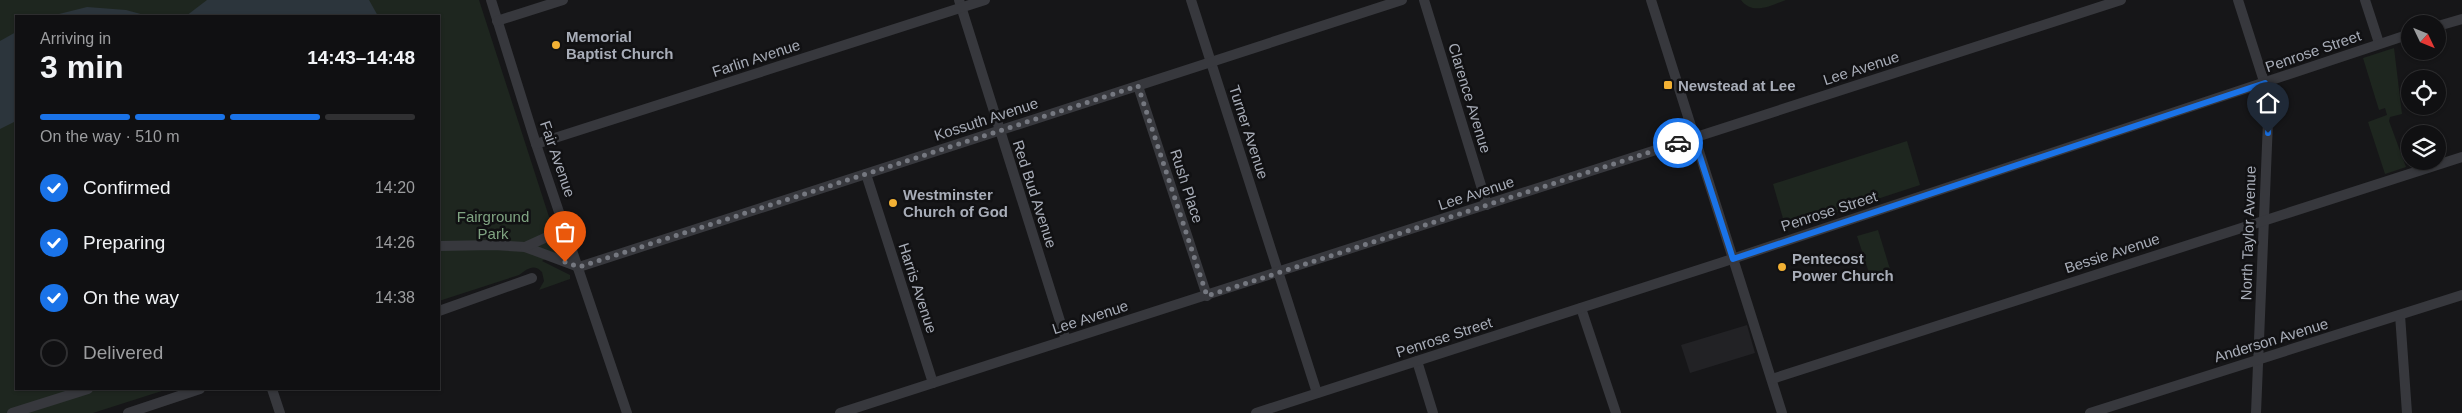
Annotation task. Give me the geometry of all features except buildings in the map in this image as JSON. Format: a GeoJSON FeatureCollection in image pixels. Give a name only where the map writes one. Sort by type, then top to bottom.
{"type":"FeatureCollection","features":[{"type":"Feature","properties":{"kind":"street","name":"Fair Avenue"},"geometry":{"type":"LineString","coordinates":[[491,0],[536,144],[627,413]]}},
{"type":"Feature","properties":{"kind":"street"},"geometry":{"type":"LineString","coordinates":[[497,21],[563,0]]}},
{"type":"Feature","properties":{"kind":"street","name":"Farlin Avenue"},"geometry":{"type":"LineString","coordinates":[[536,144],[960,4],[985,0]]}},
{"type":"Feature","properties":{"kind":"street","name":"Turner Avenue"},"geometry":{"type":"LineString","coordinates":[[1191,0],[1317,393]]}},
{"type":"Feature","properties":{"kind":"street","name":"Kossuth Avenue"},"geometry":{"type":"LineString","coordinates":[[579,267],[1402,0]]}},
{"type":"Feature","properties":{"kind":"street","name":"Clarence Avenue"},"geometry":{"type":"LineString","coordinates":[[1424,0],[1487,205]]}},
{"type":"Feature","properties":{"kind":"street"},"geometry":{"type":"LineString","coordinates":[[1651,0],[1782,413]]}},
{"type":"Feature","properties":{"kind":"street"},"geometry":{"type":"LineString","coordinates":[[2083,0],[2086,11]]}},
{"type":"Feature","properties":{"kind":"street","name":"Lee Avenue"},"geometry":{"type":"LineString","coordinates":[[840,413],[2121,0]]}},
{"type":"Feature","properties":{"kind":"street","name":"North Taylor Avenue"},"geometry":{"type":"LineString","coordinates":[[2238,0],[2269,96],[2256,413]]}},
{"type":"Feature","properties":{"kind":"street"},"geometry":{"type":"LineString","coordinates":[[2365,0],[2379,43]]}},
{"type":"Feature","properties":{"kind":"street","name":"Red Bud Avenue"},"geometry":{"type":"LineString","coordinates":[[960,4],[998,130],[1066,340]]}},
{"type":"Feature","properties":{"kind":"street"},"geometry":{"type":"LineString","coordinates":[[2446,24],[2462,19]]}},
{"type":"Feature","properties":{"kind":"street","name":"Penrose Street"},"geometry":{"type":"LineString","coordinates":[[1256,413],[1733,259],[2401,37]]}},
{"type":"Feature","properties":{"kind":"street","name":"Rush Place"},"geometry":{"type":"LineString","coordinates":[[1138,86],[1207,296]]}},
{"type":"Feature","properties":{"kind":"street","name":"Bessie Avenue"},"geometry":{"type":"LineString","coordinates":[[1772,379],[2462,157]]}},
{"type":"Feature","properties":{"kind":"street","name":"Harris Avenue"},"geometry":{"type":"LineString","coordinates":[[866,174],[933,382]]}},
{"type":"Feature","properties":{"kind":"street"},"geometry":{"type":"LineString","coordinates":[[524,247],[547,237],[564,224]]}},
{"type":"Feature","properties":{"kind":"street"},"geometry":{"type":"LineString","coordinates":[[440,246],[486,245],[524,247],[579,267]]}},
{"type":"Feature","properties":{"kind":"street"},"geometry":{"type":"LineString","coordinates":[[440,311],[532,278]]}},
{"type":"Feature","properties":{"kind":"street","name":"Anderson Avenue"},"geometry":{"type":"LineString","coordinates":[[2090,413],[2462,295]]}},
{"type":"Feature","properties":{"kind":"street"},"geometry":{"type":"LineString","coordinates":[[1581,308],[1616,413]]}},
{"type":"Feature","properties":{"kind":"street"},"geometry":{"type":"LineString","coordinates":[[2400,315],[2407,413]]}},
{"type":"Feature","properties":{"kind":"street"},"geometry":{"type":"LineString","coordinates":[[1417,361],[1433,413]]}},
{"type":"Feature","properties":{"kind":"street"},"geometry":{"type":"LineString","coordinates":[[12,413],[85,390]]}},
{"type":"Feature","properties":{"kind":"street"},"geometry":{"type":"LineString","coordinates":[[128,413],[197,390]]}},
{"type":"Feature","properties":{"kind":"street"},"geometry":{"type":"LineString","coordinates":[[272,390],[280,413]]}},
{"type":"Feature","properties":{"kind":"shaded area"},"geometry":{"type":"Polygon","coordinates":[[[207,0],[369,0],[377,15],[187,15],[207,0]]]}},
{"type":"Feature","properties":{"kind":"shaded area"},"geometry":{"type":"Polygon","coordinates":[[[87,7],[126,10],[144,15],[55,15],[87,7]]]}},
{"type":"Feature","properties":{"kind":"shaded area"},"geometry":{"type":"Polygon","coordinates":[[[15,33],[15,122],[0,129],[0,41],[15,33]]]}},
{"type":"Feature","properties":{"kind":"shaded area"},"geometry":{"type":"Polygon","coordinates":[[[1747,325],[1755,353],[1690,373],[1681,345],[1747,325]]]}},
{"type":"Feature","properties":{"kind":"green space","name":"Fairground Park"},"geometry":{"type":"Polygon","coordinates":[[[0,0],[479,0],[551,223],[562,249],[542,261],[570,275],[570,279],[539,290],[544,281],[542,272],[533,267],[519,275],[440,301],[440,15],[15,15],[15,390],[165,390],[93,413],[0,413],[0,0]]]}},
{"type":"Feature","properties":{"kind":"green space"},"geometry":{"type":"Polygon","coordinates":[[[1741,0],[1786,0],[1757,8],[1746,5],[1741,0]]]}},
{"type":"Feature","properties":{"kind":"green space"},"geometry":{"type":"Polygon","coordinates":[[[2394,48],[2401,114],[2390,117],[2389,121],[2401,153],[2401,169],[2385,174],[2368,122],[2387,115],[2385,108],[2379,110],[2363,58],[2394,48]]]}},
{"type":"Feature","properties":{"kind":"green space"},"geometry":{"type":"Polygon","coordinates":[[[1907,141],[1920,185],[1786,229],[1773,184],[1907,141]]]}},
{"type":"Feature","properties":{"kind":"green space"},"geometry":{"type":"Polygon","coordinates":[[[1878,230],[1890,269],[1870,276],[1857,236],[1878,230]]]}},
{"type":"Feature","properties":{"kind":"way so far"},"geometry":{"type":"LineString","coordinates":[[565,262],[579,267],[990,132],[1138,86],[1207,296],[1678,143]]}},
{"type":"Feature","properties":{"kind":"place","name":"Memorial Baptist Church"},"geometry":{"type":"Point","coordinates":[556,45]}},
{"type":"Feature","properties":{"kind":"place","name":"Newstead at Lee"},"geometry":{"type":"Point","coordinates":[1668,85]}},
{"type":"Feature","properties":{"kind":"place","name":"Westminster Church of God"},"geometry":{"type":"Point","coordinates":[893,203]}},
{"type":"Feature","properties":{"kind":"place","name":"Pentecost Power Church"},"geometry":{"type":"Point","coordinates":[1782,267]}},
{"type":"Feature","properties":{"kind":"route"},"geometry":{"type":"LineString","coordinates":[[1678,143],[1694,138],[1733,259],[2265,83],[2269,96],[2268,133]]}}]}
